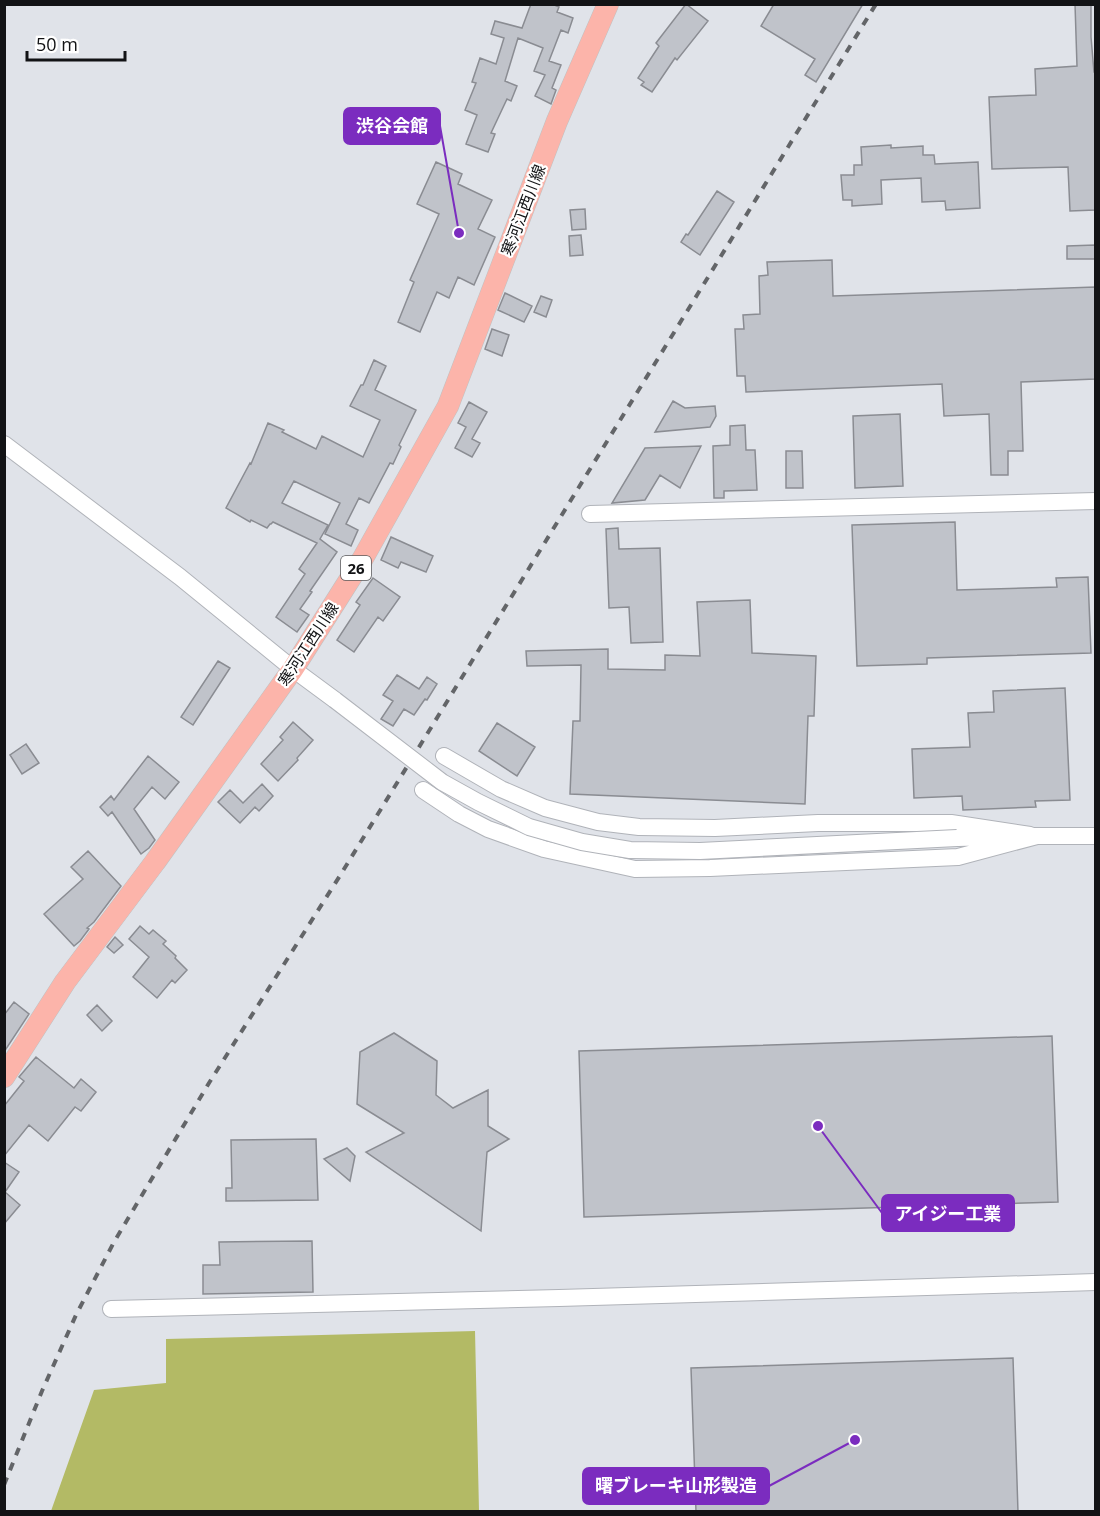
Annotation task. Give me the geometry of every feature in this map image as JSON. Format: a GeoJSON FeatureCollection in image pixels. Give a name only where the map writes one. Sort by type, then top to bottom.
{"type":"FeatureCollection","features":[{"type":"Feature","properties":{"kind":"main road","name":"寒河江西川線"},"geometry":{"type":"LineString","coordinates":[[4,1077],[65,982],[155,862],[293,669],[362,560],[448,406],[557,121],[608,4]]}},
{"type":"Feature","properties":{"kind":"street"},"geometry":{"type":"LineString","coordinates":[[4,444],[180,577],[293,669],[442,782],[530,827],[582,842],[630,850],[700,851],[957,838],[1095,836]]}},
{"type":"Feature","properties":{"kind":"street"},"geometry":{"type":"LineString","coordinates":[[590,514],[1095,501]]}},
{"type":"Feature","properties":{"kind":"street"},"geometry":{"type":"LineString","coordinates":[[444,756],[501,789],[545,808],[598,822],[639,827],[715,828],[818,823],[951,823],[1037,836]]}},
{"type":"Feature","properties":{"kind":"street"},"geometry":{"type":"LineString","coordinates":[[423,790],[459,814],[488,829],[544,849],[635,869],[958,857],[1037,836]]}},
{"type":"Feature","properties":{"kind":"street"},"geometry":{"type":"LineString","coordinates":[[111,1309],[1095,1282]]}},
{"type":"Feature","properties":{"kind":"green space"},"geometry":{"type":"Polygon","coordinates":[[[475,1331],[479,1511],[51,1511],[94,1390],[166,1383],[166,1339],[475,1331]]]}},
{"type":"Feature","properties":{"kind":"building"},"geometry":{"type":"Polygon","coordinates":[[[531,4],[552,4],[559,7],[557,12],[573,18],[568,33],[561,30],[549,61],[561,65],[552,88],[556,90],[551,104],[535,96],[545,75],[534,71],[543,48],[518,38],[505,81],[517,86],[511,101],[507,99],[491,133],[495,134],[488,152],[466,144],[477,115],[465,110],[476,83],[472,82],[480,58],[496,64],[504,38],[491,34],[495,21],[522,28],[531,4]]]}},
{"type":"Feature","properties":{"kind":"building"},"geometry":{"type":"Polygon","coordinates":[[[686,4],[708,21],[677,60],[675,58],[652,92],[641,85],[644,82],[638,78],[659,46],[656,43],[686,4]]]}},
{"type":"Feature","properties":{"kind":"building"},"geometry":{"type":"Polygon","coordinates":[[[774,4],[863,4],[816,82],[805,75],[815,59],[761,26],[774,4]]]}},
{"type":"Feature","properties":{"kind":"building"},"geometry":{"type":"Polygon","coordinates":[[[1075,4],[1091,4],[1091,37],[1095,72],[1095,210],[1070,211],[1068,167],[992,169],[989,97],[1036,95],[1035,69],[1077,66],[1075,4]]]}},
{"type":"Feature","properties":{"kind":"building"},"geometry":{"type":"Polygon","coordinates":[[[891,145],[891,148],[923,146],[923,155],[934,155],[935,164],[978,162],[980,208],[946,210],[945,201],[922,202],[921,178],[881,180],[882,204],[852,206],[852,200],[843,200],[841,175],[854,175],[854,165],[862,165],[861,147],[891,145]]]}},
{"type":"Feature","properties":{"kind":"building"},"geometry":{"type":"Polygon","coordinates":[[[436,162],[462,174],[458,184],[492,200],[478,229],[495,237],[474,285],[458,277],[449,298],[437,292],[420,332],[398,322],[414,282],[410,280],[439,214],[417,204],[436,162]]]}},
{"type":"Feature","properties":{"kind":"building"},"geometry":{"type":"Polygon","coordinates":[[[717,191],[734,202],[700,255],[681,242],[717,191]]]}},
{"type":"Feature","properties":{"kind":"building"},"geometry":{"type":"Polygon","coordinates":[[[585,209],[586,229],[572,230],[570,210],[585,209]]]}},
{"type":"Feature","properties":{"kind":"building"},"geometry":{"type":"Polygon","coordinates":[[[581,235],[583,255],[570,256],[569,236],[581,235]]]}},
{"type":"Feature","properties":{"kind":"building"},"geometry":{"type":"Polygon","coordinates":[[[1095,245],[1095,259],[1067,259],[1067,246],[1095,245]]]}},
{"type":"Feature","properties":{"kind":"building"},"geometry":{"type":"Polygon","coordinates":[[[832,260],[833,296],[1095,287],[1095,379],[1021,382],[1023,451],[1008,451],[1008,475],[991,475],[989,414],[944,416],[942,384],[746,392],[745,376],[737,376],[735,329],[744,329],[743,315],[760,314],[759,276],[768,275],[767,262],[832,260]]]}},
{"type":"Feature","properties":{"kind":"building"},"geometry":{"type":"Polygon","coordinates":[[[505,293],[532,306],[524,322],[498,310],[505,293]]]}},
{"type":"Feature","properties":{"kind":"building"},"geometry":{"type":"Polygon","coordinates":[[[541,296],[552,300],[546,317],[534,312],[541,296]]]}},
{"type":"Feature","properties":{"kind":"building"},"geometry":{"type":"Polygon","coordinates":[[[492,329],[509,335],[502,356],[485,349],[492,329]]]}},
{"type":"Feature","properties":{"kind":"building"},"geometry":{"type":"Polygon","coordinates":[[[374,360],[386,366],[375,390],[416,410],[399,445],[401,447],[393,464],[390,463],[369,503],[359,498],[346,524],[358,530],[351,546],[325,534],[340,503],[294,481],[282,503],[328,525],[320,539],[337,552],[300,609],[309,615],[297,632],[276,617],[305,574],[299,569],[317,543],[273,522],[267,528],[251,520],[250,522],[226,508],[251,464],[268,423],[316,449],[322,436],[363,457],[380,420],[350,406],[363,385],[374,360]]]}},
{"type":"Feature","properties":{"kind":"building"},"geometry":{"type":"Polygon","coordinates":[[[673,401],[685,408],[715,406],[716,416],[710,427],[655,432],[673,401]]]}},
{"type":"Feature","properties":{"kind":"building"},"geometry":{"type":"Polygon","coordinates":[[[469,402],[487,412],[472,439],[480,443],[472,457],[455,448],[466,427],[458,423],[469,402]]]}},
{"type":"Feature","properties":{"kind":"building"},"geometry":{"type":"Polygon","coordinates":[[[900,414],[903,486],[855,488],[853,416],[900,414]]]}},
{"type":"Feature","properties":{"kind":"building"},"geometry":{"type":"Polygon","coordinates":[[[745,425],[746,450],[755,450],[757,490],[724,491],[724,498],[714,498],[713,446],[730,445],[730,426],[745,425]]]}},
{"type":"Feature","properties":{"kind":"building"},"geometry":{"type":"Polygon","coordinates":[[[701,446],[680,488],[660,475],[645,500],[612,503],[645,448],[701,446]]]}},
{"type":"Feature","properties":{"kind":"building"},"geometry":{"type":"Polygon","coordinates":[[[786,451],[802,451],[803,488],[786,488],[786,451]]]}},
{"type":"Feature","properties":{"kind":"building"},"geometry":{"type":"Polygon","coordinates":[[[955,522],[957,590],[1057,587],[1056,578],[1088,577],[1091,653],[927,658],[927,664],[857,666],[852,525],[955,522]]]}},
{"type":"Feature","properties":{"kind":"building"},"geometry":{"type":"Polygon","coordinates":[[[618,528],[619,549],[660,548],[663,642],[631,643],[629,607],[609,608],[606,529],[618,528]]]}},
{"type":"Feature","properties":{"kind":"building"},"geometry":{"type":"Polygon","coordinates":[[[391,537],[433,556],[426,572],[401,562],[398,568],[381,560],[391,537]]]}},
{"type":"Feature","properties":{"kind":"building"},"geometry":{"type":"Polygon","coordinates":[[[373,578],[400,597],[383,621],[378,617],[354,652],[337,640],[360,605],[356,602],[373,578]]]}},
{"type":"Feature","properties":{"kind":"building"},"geometry":{"type":"Polygon","coordinates":[[[750,600],[752,653],[816,656],[814,716],[808,716],[805,804],[570,794],[573,721],[580,721],[581,665],[527,666],[526,651],[608,649],[608,669],[665,670],[665,655],[700,656],[697,602],[750,600]]]}},
{"type":"Feature","properties":{"kind":"building"},"geometry":{"type":"Polygon","coordinates":[[[218,661],[230,668],[193,725],[181,717],[218,661]]]}},
{"type":"Feature","properties":{"kind":"building"},"geometry":{"type":"Polygon","coordinates":[[[397,675],[419,689],[427,677],[437,684],[414,715],[404,709],[393,726],[381,719],[393,701],[383,695],[397,675]]]}},
{"type":"Feature","properties":{"kind":"building"},"geometry":{"type":"Polygon","coordinates":[[[1065,688],[1070,800],[1035,801],[1036,807],[963,810],[962,796],[914,798],[912,749],[970,747],[968,713],[994,712],[993,691],[1065,688]]]}},
{"type":"Feature","properties":{"kind":"building"},"geometry":{"type":"Polygon","coordinates":[[[293,722],[313,740],[278,781],[261,764],[283,740],[280,737],[293,722]]]}},
{"type":"Feature","properties":{"kind":"building"},"geometry":{"type":"Polygon","coordinates":[[[497,723],[535,747],[517,776],[479,751],[497,723]]]}},
{"type":"Feature","properties":{"kind":"building"},"geometry":{"type":"Polygon","coordinates":[[[26,744],[39,763],[22,774],[10,755],[26,744]]]}},
{"type":"Feature","properties":{"kind":"building"},"geometry":{"type":"Polygon","coordinates":[[[148,756],[179,782],[165,799],[152,787],[134,809],[155,840],[141,854],[112,812],[108,816],[100,807],[111,796],[114,800],[148,756]]]}},
{"type":"Feature","properties":{"kind":"building"},"geometry":{"type":"Polygon","coordinates":[[[262,784],[273,796],[259,811],[255,807],[240,823],[218,802],[230,790],[243,803],[262,784]]]}},
{"type":"Feature","properties":{"kind":"building"},"geometry":{"type":"Polygon","coordinates":[[[88,851],[121,886],[74,946],[44,914],[83,879],[71,867],[88,851]]]}},
{"type":"Feature","properties":{"kind":"building"},"geometry":{"type":"Polygon","coordinates":[[[140,926],[149,934],[153,930],[166,941],[163,944],[187,970],[175,983],[172,980],[157,998],[133,977],[149,957],[129,939],[140,926]]]}},
{"type":"Feature","properties":{"kind":"building"},"geometry":{"type":"Polygon","coordinates":[[[115,937],[123,945],[114,953],[107,947],[115,937]]]}},
{"type":"Feature","properties":{"kind":"building"},"geometry":{"type":"Polygon","coordinates":[[[14,1002],[29,1014],[4,1052],[4,1015],[14,1002]]]}},
{"type":"Feature","properties":{"kind":"building"},"geometry":{"type":"Polygon","coordinates":[[[97,1005],[112,1021],[102,1031],[87,1015],[97,1005]]]}},
{"type":"Feature","properties":{"kind":"building"},"geometry":{"type":"Polygon","coordinates":[[[394,1033],[437,1061],[436,1095],[453,1108],[488,1090],[488,1126],[509,1139],[487,1152],[481,1231],[366,1152],[404,1133],[357,1104],[360,1052],[394,1033]]]}},
{"type":"Feature","properties":{"kind":"building"},"geometry":{"type":"Polygon","coordinates":[[[1052,1036],[1058,1202],[584,1217],[579,1051],[1052,1036]]]}},
{"type":"Feature","properties":{"kind":"building"},"geometry":{"type":"Polygon","coordinates":[[[36,1057],[74,1088],[81,1079],[96,1092],[81,1111],[75,1107],[48,1141],[29,1125],[4,1156],[4,1106],[24,1081],[19,1077],[36,1057]]]}},
{"type":"Feature","properties":{"kind":"building"},"geometry":{"type":"Polygon","coordinates":[[[316,1139],[318,1200],[226,1201],[226,1188],[232,1188],[231,1140],[316,1139]]]}},
{"type":"Feature","properties":{"kind":"building"},"geometry":{"type":"Polygon","coordinates":[[[347,1148],[355,1156],[350,1181],[324,1159],[347,1148]]]}},
{"type":"Feature","properties":{"kind":"building"},"geometry":{"type":"Polygon","coordinates":[[[4,1162],[19,1172],[5,1192],[20,1205],[4,1224],[4,1162]]]}},
{"type":"Feature","properties":{"kind":"building"},"geometry":{"type":"Polygon","coordinates":[[[312,1241],[313,1292],[203,1294],[203,1265],[220,1265],[219,1242],[312,1241]]]}},
{"type":"Feature","properties":{"kind":"building"},"geometry":{"type":"Polygon","coordinates":[[[1013,1358],[1018,1512],[696,1512],[691,1368],[1013,1358]]]}},
{"type":"Feature","properties":{"kind":"railway"},"geometry":{"type":"LineString","coordinates":[[4,1485],[76,1315],[114,1242],[209,1083],[341,874],[876,4]]}},
{"type":"Feature","properties":{"kind":"place","name":"渋谷会館"},"geometry":{"type":"Point","coordinates":[459,233]}},
{"type":"Feature","properties":{"kind":"place","name":"アイジー工業"},"geometry":{"type":"Point","coordinates":[818,1126]}},
{"type":"Feature","properties":{"kind":"place","name":"曙ブレーキ山形製造"},"geometry":{"type":"Point","coordinates":[855,1440]}}]}
